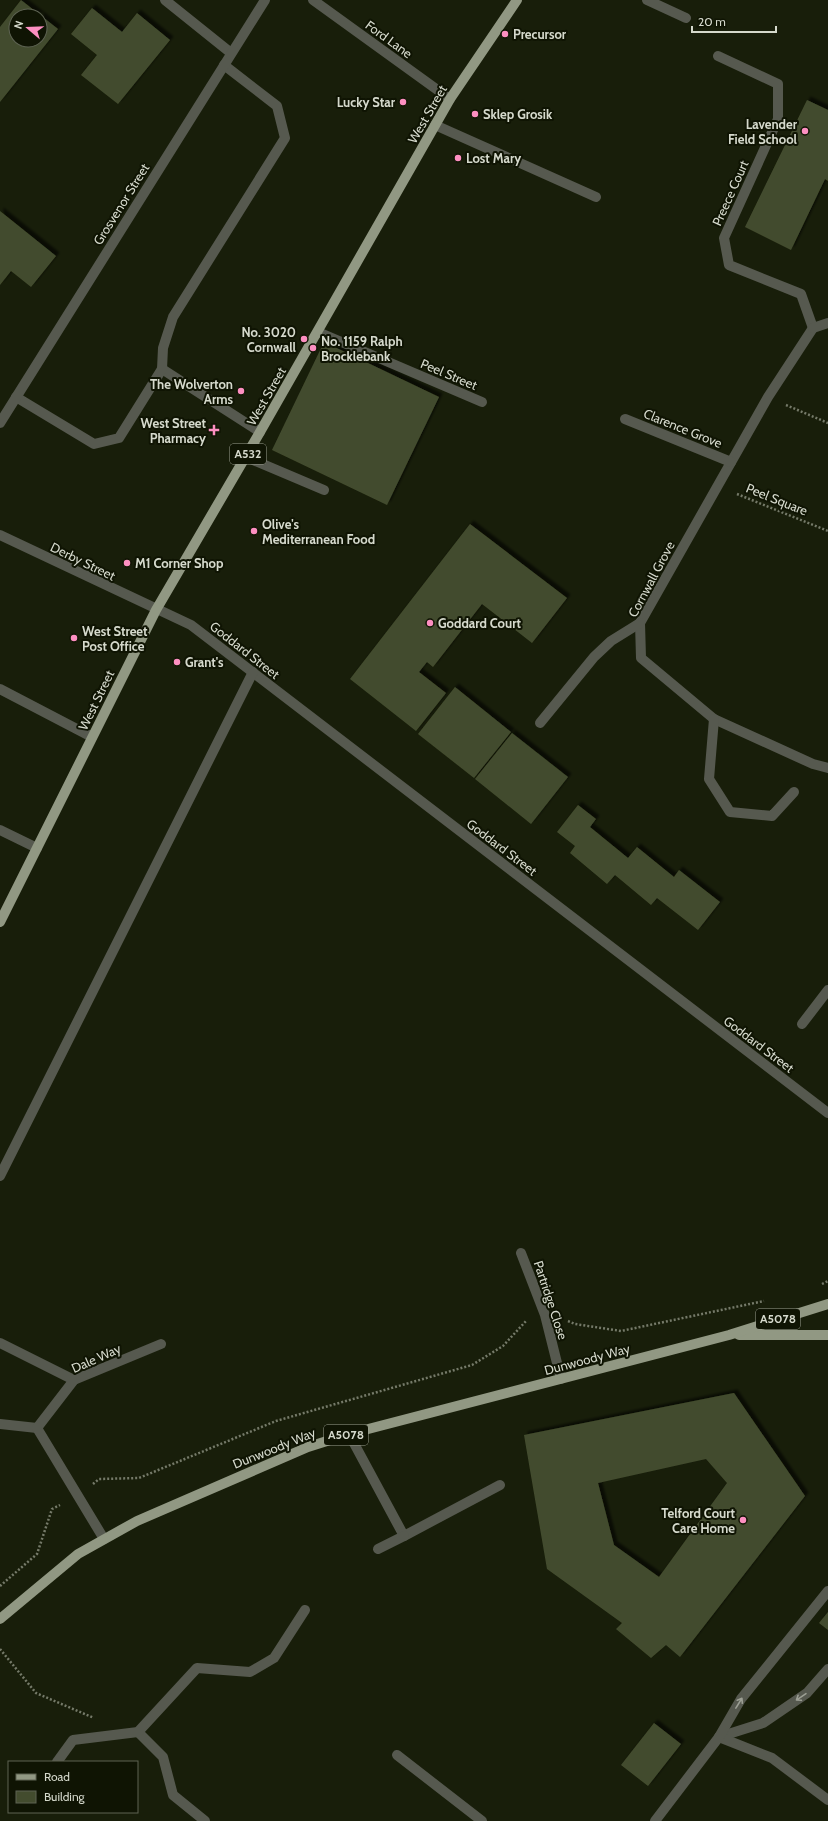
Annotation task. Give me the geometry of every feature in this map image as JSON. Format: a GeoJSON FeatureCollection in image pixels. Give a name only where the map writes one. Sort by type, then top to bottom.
{"type":"FeatureCollection","features":[{"type":"Feature","properties":{"kind":"main road","name":"West Street"},"geometry":{"type":"LineString","coordinates":[[0,922],[156,610],[246,458],[450,99],[517,0]]}},
{"type":"Feature","properties":{"kind":"main road","name":"Dunwoody Way"},"geometry":{"type":"LineString","coordinates":[[0,1619],[78,1554],[137,1521],[294,1453],[349,1434],[729,1335],[828,1304]]}},
{"type":"Feature","properties":{"kind":"main road","name":"Dunwoody Way"},"geometry":{"type":"LineString","coordinates":[[729,1335],[828,1335]]}},
{"type":"Feature","properties":{"kind":"street"},"geometry":{"type":"LineString","coordinates":[[165,0],[231,53]]}},
{"type":"Feature","properties":{"kind":"street","name":"Grosvenor Street"},"geometry":{"type":"LineString","coordinates":[[0,423],[265,0]]}},
{"type":"Feature","properties":{"kind":"street","name":"Ford Lane"},"geometry":{"type":"LineString","coordinates":[[313,0],[450,99]]}},
{"type":"Feature","properties":{"kind":"street"},"geometry":{"type":"LineString","coordinates":[[647,0],[686,18]]}},
{"type":"Feature","properties":{"kind":"street","name":"Preece Court"},"geometry":{"type":"LineString","coordinates":[[718,56],[778,84],[778,119],[724,238],[729,265],[801,294],[813,328]]}},
{"type":"Feature","properties":{"kind":"street"},"geometry":{"type":"LineString","coordinates":[[16,397],[94,444],[119,438],[162,369],[163,348],[173,317],[285,138],[277,106],[224,65]]}},
{"type":"Feature","properties":{"kind":"street"},"geometry":{"type":"LineString","coordinates":[[435,125],[596,197]]}},
{"type":"Feature","properties":{"kind":"street"},"geometry":{"type":"LineString","coordinates":[[813,328],[828,323]]}},
{"type":"Feature","properties":{"kind":"street","name":"Cornwall Grove"},"geometry":{"type":"LineString","coordinates":[[813,328],[768,397],[640,623],[642,658],[714,718],[813,764],[828,768]]}},
{"type":"Feature","properties":{"kind":"street","name":"Peel Street"},"geometry":{"type":"LineString","coordinates":[[318,332],[482,402]]}},
{"type":"Feature","properties":{"kind":"street"},"geometry":{"type":"LineString","coordinates":[[162,369],[260,432]]}},
{"type":"Feature","properties":{"kind":"street","name":"Clarence Grove"},"geometry":{"type":"LineString","coordinates":[[625,419],[732,462]]}},
{"type":"Feature","properties":{"kind":"street"},"geometry":{"type":"LineString","coordinates":[[246,458],[324,490]]}},
{"type":"Feature","properties":{"kind":"street","name":"Derby Street"},"geometry":{"type":"LineString","coordinates":[[0,535],[156,610]]}},
{"type":"Feature","properties":{"kind":"street","name":"Goddard Street"},"geometry":{"type":"LineString","coordinates":[[156,610],[192,625],[828,1113]]}},
{"type":"Feature","properties":{"kind":"street"},"geometry":{"type":"LineString","coordinates":[[540,723],[594,657],[611,641],[640,623]]}},
{"type":"Feature","properties":{"kind":"street"},"geometry":{"type":"LineString","coordinates":[[0,1176],[253,672]]}},
{"type":"Feature","properties":{"kind":"street"},"geometry":{"type":"LineString","coordinates":[[0,689],[92,737]]}},
{"type":"Feature","properties":{"kind":"street"},"geometry":{"type":"LineString","coordinates":[[714,718],[709,779],[730,812],[772,816],[794,792]]}},
{"type":"Feature","properties":{"kind":"street"},"geometry":{"type":"LineString","coordinates":[[0,830],[37,848]]}},
{"type":"Feature","properties":{"kind":"street"},"geometry":{"type":"LineString","coordinates":[[802,1024],[828,990]]}},
{"type":"Feature","properties":{"kind":"street","name":"Partridge Close"},"geometry":{"type":"LineString","coordinates":[[521,1253],[545,1315],[561,1379]]}},
{"type":"Feature","properties":{"kind":"street"},"geometry":{"type":"LineString","coordinates":[[0,1343],[74,1380]]}},
{"type":"Feature","properties":{"kind":"street","name":"Dale Way"},"geometry":{"type":"LineString","coordinates":[[37,1428],[74,1380],[161,1344]]}},
{"type":"Feature","properties":{"kind":"street"},"geometry":{"type":"LineString","coordinates":[[0,1424],[37,1428],[104,1540]]}},
{"type":"Feature","properties":{"kind":"street"},"geometry":{"type":"LineString","coordinates":[[349,1434],[404,1536]]}},
{"type":"Feature","properties":{"kind":"street"},"geometry":{"type":"LineString","coordinates":[[378,1549],[500,1485]]}},
{"type":"Feature","properties":{"kind":"street"},"geometry":{"type":"LineString","coordinates":[[655,1821],[719,1737],[741,1699],[828,1591]]}},
{"type":"Feature","properties":{"kind":"street"},"geometry":{"type":"LineString","coordinates":[[58,1761],[73,1740],[138,1732],[197,1668],[250,1672],[274,1658],[305,1610]]}},
{"type":"Feature","properties":{"kind":"street"},"geometry":{"type":"LineString","coordinates":[[719,1737],[763,1723],[807,1693],[828,1669]]}},
{"type":"Feature","properties":{"kind":"street"},"geometry":{"type":"LineString","coordinates":[[138,1732],[163,1757],[173,1795],[204,1821]]}},
{"type":"Feature","properties":{"kind":"street"},"geometry":{"type":"LineString","coordinates":[[719,1737],[772,1758],[828,1800]]}},
{"type":"Feature","properties":{"kind":"street"},"geometry":{"type":"LineString","coordinates":[[398,1755],[480,1821]]}},
{"type":"Feature","properties":{"kind":"path"},"geometry":{"type":"LineString","coordinates":[[768,397],[828,423]]}},
{"type":"Feature","properties":{"kind":"path","name":"Peel Square"},"geometry":{"type":"LineString","coordinates":[[718,486],[828,532]]}},
{"type":"Feature","properties":{"kind":"path"},"geometry":{"type":"LineString","coordinates":[[816,1287],[828,1281]]}},
{"type":"Feature","properties":{"kind":"path"},"geometry":{"type":"LineString","coordinates":[[0,1586],[37,1554],[52,1509],[77,1495],[99,1479],[139,1478],[276,1421],[472,1365],[503,1346],[526,1321],[545,1315],[575,1324],[621,1331],[768,1300]]}},
{"type":"Feature","properties":{"kind":"path"},"geometry":{"type":"LineString","coordinates":[[0,1649],[36,1693],[91,1715],[114,1736]]}},
{"type":"Feature","properties":{"kind":"building"},"geometry":{"type":"Polygon","coordinates":[[[21,0],[31,8],[15,8],[21,0]]]}},
{"type":"Feature","properties":{"kind":"building"},"geometry":{"type":"Polygon","coordinates":[[[92,8],[122,32],[137,13],[170,40],[118,104],[81,75],[97,55],[71,34],[92,8]]]}},
{"type":"Feature","properties":{"kind":"building"},"geometry":{"type":"Polygon","coordinates":[[[8,17],[8,48],[43,48],[0,102],[0,27],[8,17]]]}},
{"type":"Feature","properties":{"kind":"building"},"geometry":{"type":"Polygon","coordinates":[[[48,21],[58,29],[48,42],[48,21]]]}},
{"type":"Feature","properties":{"kind":"building","name":"Lavender Field School"},"geometry":{"type":"Polygon","coordinates":[[[807,100],[828,110],[828,181],[825,179],[791,250],[745,227],[807,100]]]}},
{"type":"Feature","properties":{"kind":"building"},"geometry":{"type":"Polygon","coordinates":[[[0,211],[56,256],[31,287],[11,271],[0,285],[0,211]]]}},
{"type":"Feature","properties":{"kind":"building"},"geometry":{"type":"Polygon","coordinates":[[[324,342],[439,397],[387,505],[272,450],[324,342]]]}},
{"type":"Feature","properties":{"kind":"building","name":"Goddard Court"},"geometry":{"type":"Polygon","coordinates":[[[470,524],[567,598],[532,643],[482,604],[433,667],[427,662],[419,672],[446,693],[416,731],[350,679],[470,524]]]}},
{"type":"Feature","properties":{"kind":"building"},"geometry":{"type":"Polygon","coordinates":[[[455,687],[511,732],[474,778],[418,734],[455,687]]]}},
{"type":"Feature","properties":{"kind":"building"},"geometry":{"type":"Polygon","coordinates":[[[512,733],[568,777],[531,824],[475,779],[512,733]]]}},
{"type":"Feature","properties":{"kind":"building"},"geometry":{"type":"Polygon","coordinates":[[[578,805],[596,819],[590,827],[628,858],[637,847],[674,877],[679,870],[720,902],[698,930],[657,898],[651,905],[615,875],[607,884],[570,853],[575,846],[557,832],[578,805]]]}},
{"type":"Feature","properties":{"kind":"building","name":"Telford Court Care Home"},"geometry":{"type":"Polygon","coordinates":[[[734,1393],[805,1496],[680,1657],[666,1645],[651,1658],[616,1629],[622,1623],[547,1569],[524,1435],[734,1393]],[[706,1459],[598,1483],[614,1545],[659,1577],[727,1483],[706,1459]]]}},
{"type":"Feature","properties":{"kind":"building"},"geometry":{"type":"Polygon","coordinates":[[[828,1612],[828,1630],[819,1623],[828,1612]]]}},
{"type":"Feature","properties":{"kind":"building"},"geometry":{"type":"Polygon","coordinates":[[[654,1723],[681,1744],[648,1786],[621,1765],[654,1723]]]}},
{"type":"Feature","properties":{"kind":"place","name":"Precursor"},"geometry":{"type":"Point","coordinates":[505,34]}},
{"type":"Feature","properties":{"kind":"place","name":"Lucky Star"},"geometry":{"type":"Point","coordinates":[403,102]}},
{"type":"Feature","properties":{"kind":"place","name":"Sklep Grosik"},"geometry":{"type":"Point","coordinates":[475,114]}},
{"type":"Feature","properties":{"kind":"place","name":"Lavender Field School"},"geometry":{"type":"Point","coordinates":[805,131]}},
{"type":"Feature","properties":{"kind":"place","name":"Lost Mary"},"geometry":{"type":"Point","coordinates":[458,158]}},
{"type":"Feature","properties":{"kind":"place","name":"No. 3020 Cornwall"},"geometry":{"type":"Point","coordinates":[304,339]}},
{"type":"Feature","properties":{"kind":"place","name":"No. 1159 Ralph Brocklebank"},"geometry":{"type":"Point","coordinates":[313,348]}},
{"type":"Feature","properties":{"kind":"place","name":"The Wolverton Arms"},"geometry":{"type":"Point","coordinates":[241,391]}},
{"type":"Feature","properties":{"kind":"place","name":"West Street Pharmacy"},"geometry":{"type":"Point","coordinates":[214,430]}},
{"type":"Feature","properties":{"kind":"place","name":"Olive's Mediterranean Food"},"geometry":{"type":"Point","coordinates":[254,531]}},
{"type":"Feature","properties":{"kind":"place","name":"M1 Corner Shop"},"geometry":{"type":"Point","coordinates":[127,563]}},
{"type":"Feature","properties":{"kind":"place","name":"Goddard Court"},"geometry":{"type":"Point","coordinates":[430,623]}},
{"type":"Feature","properties":{"kind":"place","name":"West Street Post Office"},"geometry":{"type":"Point","coordinates":[74,638]}},
{"type":"Feature","properties":{"kind":"place","name":"Grant's"},"geometry":{"type":"Point","coordinates":[177,662]}},
{"type":"Feature","properties":{"kind":"place","name":"Telford Court Care Home"},"geometry":{"type":"Point","coordinates":[743,1520]}}]}
